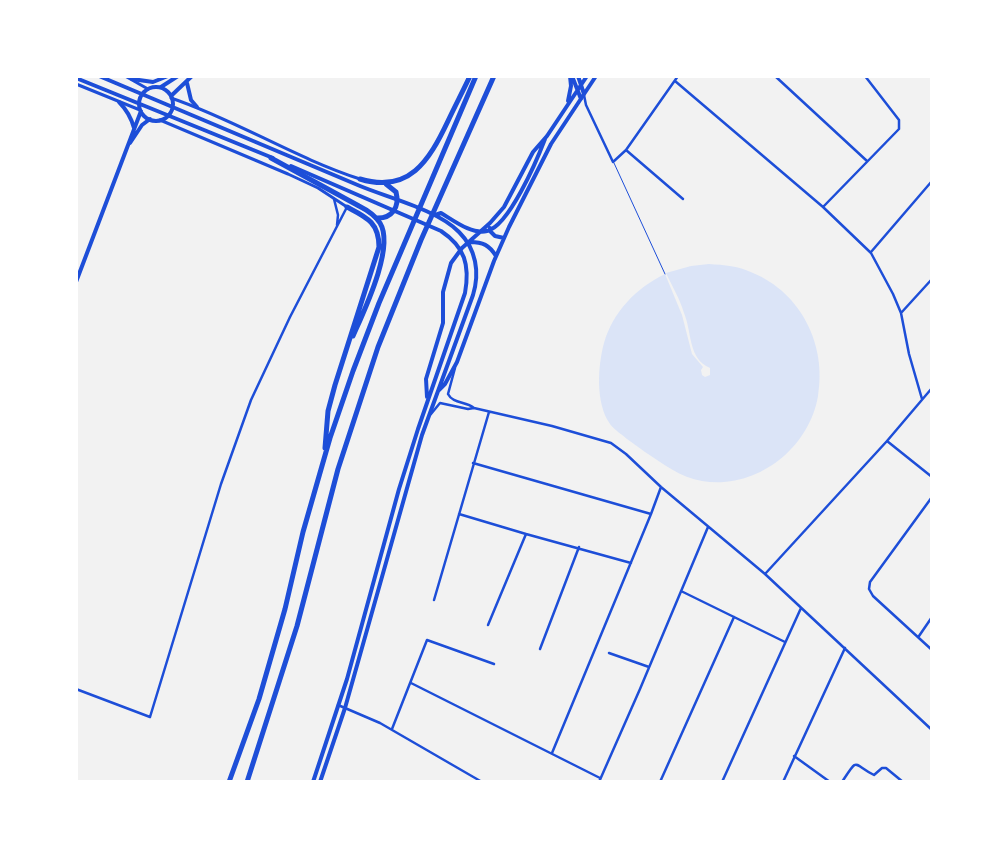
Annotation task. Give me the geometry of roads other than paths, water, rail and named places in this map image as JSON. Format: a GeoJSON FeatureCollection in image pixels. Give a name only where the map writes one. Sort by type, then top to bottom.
{"type":"FeatureCollection","features":[{"type":"Feature","properties":{"kind":"highway"},"geometry":{"type":"LineString","coordinates":[[384,184],[392,183],[412,174],[422,165],[440,137],[470,76]]}},
{"type":"Feature","properties":{"kind":"highway"},"geometry":{"type":"LineString","coordinates":[[230,782],[259,699],[324,459],[353,371],[379,303],[476,76]]}},
{"type":"Feature","properties":{"kind":"highway"},"geometry":{"type":"LineString","coordinates":[[247,782],[297,626],[338,469],[378,347],[422,240],[494,76]]}},
{"type":"Feature","properties":{"kind":"highway"},"geometry":{"type":"LineString","coordinates":[[271,158],[370,212],[380,222],[384,233],[385,247],[380,265],[364,310],[343,359]]}},
{"type":"Feature","properties":{"kind":"highway"},"geometry":{"type":"LineString","coordinates":[[358,213],[378,218],[392,214],[398,202],[393,188],[360,179]]}},
{"type":"Feature","properties":{"kind":"highway"},"geometry":{"type":"LineString","coordinates":[[324,459],[328,411],[379,247],[379,237],[371,222],[347,206]]}},
{"type":"Feature","properties":{"kind":"main road"},"geometry":{"type":"LineString","coordinates":[[99,76],[374,192],[435,215],[459,231],[468,243],[474,256],[478,274],[477,282],[414,461],[345,708],[320,782]]}},
{"type":"Feature","properties":{"kind":"main road"},"geometry":{"type":"LineString","coordinates":[[132,79],[153,82],[168,76]]}},
{"type":"Feature","properties":{"kind":"main road"},"geometry":{"type":"LineString","coordinates":[[161,88],[178,76]]}},
{"type":"Feature","properties":{"kind":"main road"},"geometry":{"type":"LineString","coordinates":[[171,97],[192,76]]}},
{"type":"Feature","properties":{"kind":"main road"},"geometry":{"type":"LineString","coordinates":[[571,76],[581,99]]}},
{"type":"Feature","properties":{"kind":"main road"},"geometry":{"type":"LineString","coordinates":[[567,104],[571,76]]}},
{"type":"Feature","properties":{"kind":"main road"},"geometry":{"type":"LineString","coordinates":[[578,76],[584,94]]}},
{"type":"Feature","properties":{"kind":"main road"},"geometry":{"type":"LineString","coordinates":[[435,215],[441,213],[468,228],[486,232],[502,222],[521,190],[547,136],[587,76]]}},
{"type":"Feature","properties":{"kind":"main road"},"geometry":{"type":"LineString","coordinates":[[438,392],[445,384],[457,362],[504,238],[551,144],[596,76]]}},
{"type":"Feature","properties":{"kind":"main road"},"geometry":{"type":"LineString","coordinates":[[76,78],[271,158],[441,231],[453,239],[460,249],[467,270],[465,293],[399,489],[338,705],[313,782]]}},
{"type":"Feature","properties":{"kind":"main road"},"geometry":{"type":"LineString","coordinates":[[186,83],[192,100],[197,107]]}},
{"type":"Feature","properties":{"kind":"main road"},"geometry":{"type":"LineString","coordinates":[[76,282],[141,111],[140,98],[148,89],[161,88],[166,90],[171,97],[172,107],[168,115],[160,120],[150,119],[141,111]]}},
{"type":"Feature","properties":{"kind":"main road"},"geometry":{"type":"LineString","coordinates":[[119,102],[127,110],[134,128]]}},
{"type":"Feature","properties":{"kind":"main road"},"geometry":{"type":"LineString","coordinates":[[125,152],[142,125],[150,119]]}},
{"type":"Feature","properties":{"kind":"main road"},"geometry":{"type":"LineString","coordinates":[[428,400],[426,379],[443,323],[443,292],[447,275],[462,248],[490,223],[504,206],[533,152],[547,136]]}},
{"type":"Feature","properties":{"kind":"main road"},"geometry":{"type":"LineString","coordinates":[[490,223],[491,234],[504,238]]}},
{"type":"Feature","properties":{"kind":"main road"},"geometry":{"type":"LineString","coordinates":[[470,242],[483,242],[492,249],[496,256]]}},
{"type":"Feature","properties":{"kind":"street"},"geometry":{"type":"LineString","coordinates":[[125,76],[148,89]]}},
{"type":"Feature","properties":{"kind":"street"},"geometry":{"type":"LineString","coordinates":[[581,99],[586,105],[614,162],[626,150],[678,76]]}},
{"type":"Feature","properties":{"kind":"street"},"geometry":{"type":"LineString","coordinates":[[775,76],[867,161]]}},
{"type":"Feature","properties":{"kind":"street"},"geometry":{"type":"LineString","coordinates":[[823,207],[899,129],[899,120],[865,76]]}},
{"type":"Feature","properties":{"kind":"street"},"geometry":{"type":"LineString","coordinates":[[675,80],[823,207],[871,253],[894,294],[901,313],[909,354],[922,399]]}},
{"type":"Feature","properties":{"kind":"street"},"geometry":{"type":"LineString","coordinates":[[76,84],[141,111]]}},
{"type":"Feature","properties":{"kind":"street"},"geometry":{"type":"LineString","coordinates":[[584,94],[586,105]]}},
{"type":"Feature","properties":{"kind":"street"},"geometry":{"type":"LineString","coordinates":[[171,97],[360,179]]}},
{"type":"Feature","properties":{"kind":"street"},"geometry":{"type":"LineString","coordinates":[[76,688],[150,717],[208,526],[251,400],[302,293],[347,206],[318,188],[288,174],[160,120]]}},
{"type":"Feature","properties":{"kind":"street"},"geometry":{"type":"LineString","coordinates":[[626,150],[683,199]]}},
{"type":"Feature","properties":{"kind":"street"},"geometry":{"type":"LineString","coordinates":[[871,253],[932,181]]}},
{"type":"Feature","properties":{"kind":"street"},"geometry":{"type":"LineString","coordinates":[[334,199],[338,215],[336,229]]}},
{"type":"Feature","properties":{"kind":"street"},"geometry":{"type":"LineString","coordinates":[[901,313],[932,279]]}},
{"type":"Feature","properties":{"kind":"street"},"geometry":{"type":"LineString","coordinates":[[457,362],[448,394],[450,398],[474,408],[608,441],[626,454],[661,487],[765,574],[932,730]]}},
{"type":"Feature","properties":{"kind":"street"},"geometry":{"type":"LineString","coordinates":[[765,574],[887,441],[932,388]]}},
{"type":"Feature","properties":{"kind":"street"},"geometry":{"type":"LineString","coordinates":[[428,418],[440,403],[468,409],[474,408]]}},
{"type":"Feature","properties":{"kind":"street"},"geometry":{"type":"LineString","coordinates":[[434,600],[472,463],[489,412]]}},
{"type":"Feature","properties":{"kind":"street"},"geometry":{"type":"LineString","coordinates":[[887,441],[932,477]]}},
{"type":"Feature","properties":{"kind":"street"},"geometry":{"type":"LineString","coordinates":[[472,463],[651,514]]}},
{"type":"Feature","properties":{"kind":"street"},"geometry":{"type":"LineString","coordinates":[[552,753],[661,487]]}},
{"type":"Feature","properties":{"kind":"street"},"geometry":{"type":"LineString","coordinates":[[932,497],[870,582],[869,589],[873,596],[919,636],[932,650]]}},
{"type":"Feature","properties":{"kind":"street"},"geometry":{"type":"LineString","coordinates":[[459,514],[631,562]]}},
{"type":"Feature","properties":{"kind":"street"},"geometry":{"type":"LineString","coordinates":[[411,683],[552,753],[600,780],[708,526]]}},
{"type":"Feature","properties":{"kind":"street"},"geometry":{"type":"LineString","coordinates":[[488,625],[526,534]]}},
{"type":"Feature","properties":{"kind":"street"},"geometry":{"type":"LineString","coordinates":[[540,649],[579,547]]}},
{"type":"Feature","properties":{"kind":"street"},"geometry":{"type":"LineString","coordinates":[[681,591],[785,642]]}},
{"type":"Feature","properties":{"kind":"street"},"geometry":{"type":"LineString","coordinates":[[722,782],[801,608]]}},
{"type":"Feature","properties":{"kind":"street"},"geometry":{"type":"LineString","coordinates":[[660,782],[734,617]]}},
{"type":"Feature","properties":{"kind":"street"},"geometry":{"type":"LineString","coordinates":[[919,636],[932,617]]}},
{"type":"Feature","properties":{"kind":"street"},"geometry":{"type":"LineString","coordinates":[[392,729],[426,640],[494,664]]}},
{"type":"Feature","properties":{"kind":"street"},"geometry":{"type":"LineString","coordinates":[[783,782],[845,648]]}},
{"type":"Feature","properties":{"kind":"street"},"geometry":{"type":"LineString","coordinates":[[610,653],[649,667]]}},
{"type":"Feature","properties":{"kind":"street"},"geometry":{"type":"LineString","coordinates":[[338,705],[392,729],[482,782]]}},
{"type":"Feature","properties":{"kind":"street"},"geometry":{"type":"LineString","coordinates":[[794,756],[830,782]]}},
{"type":"Feature","properties":{"kind":"street"},"geometry":{"type":"LineString","coordinates":[[842,782],[852,766],[859,764],[874,775],[882,768],[886,768],[903,782]]}},
{"type":"Feature","properties":{"kind":"lane"},"geometry":{"type":"LineString","coordinates":[[614,162],[665,274]]}}]}
